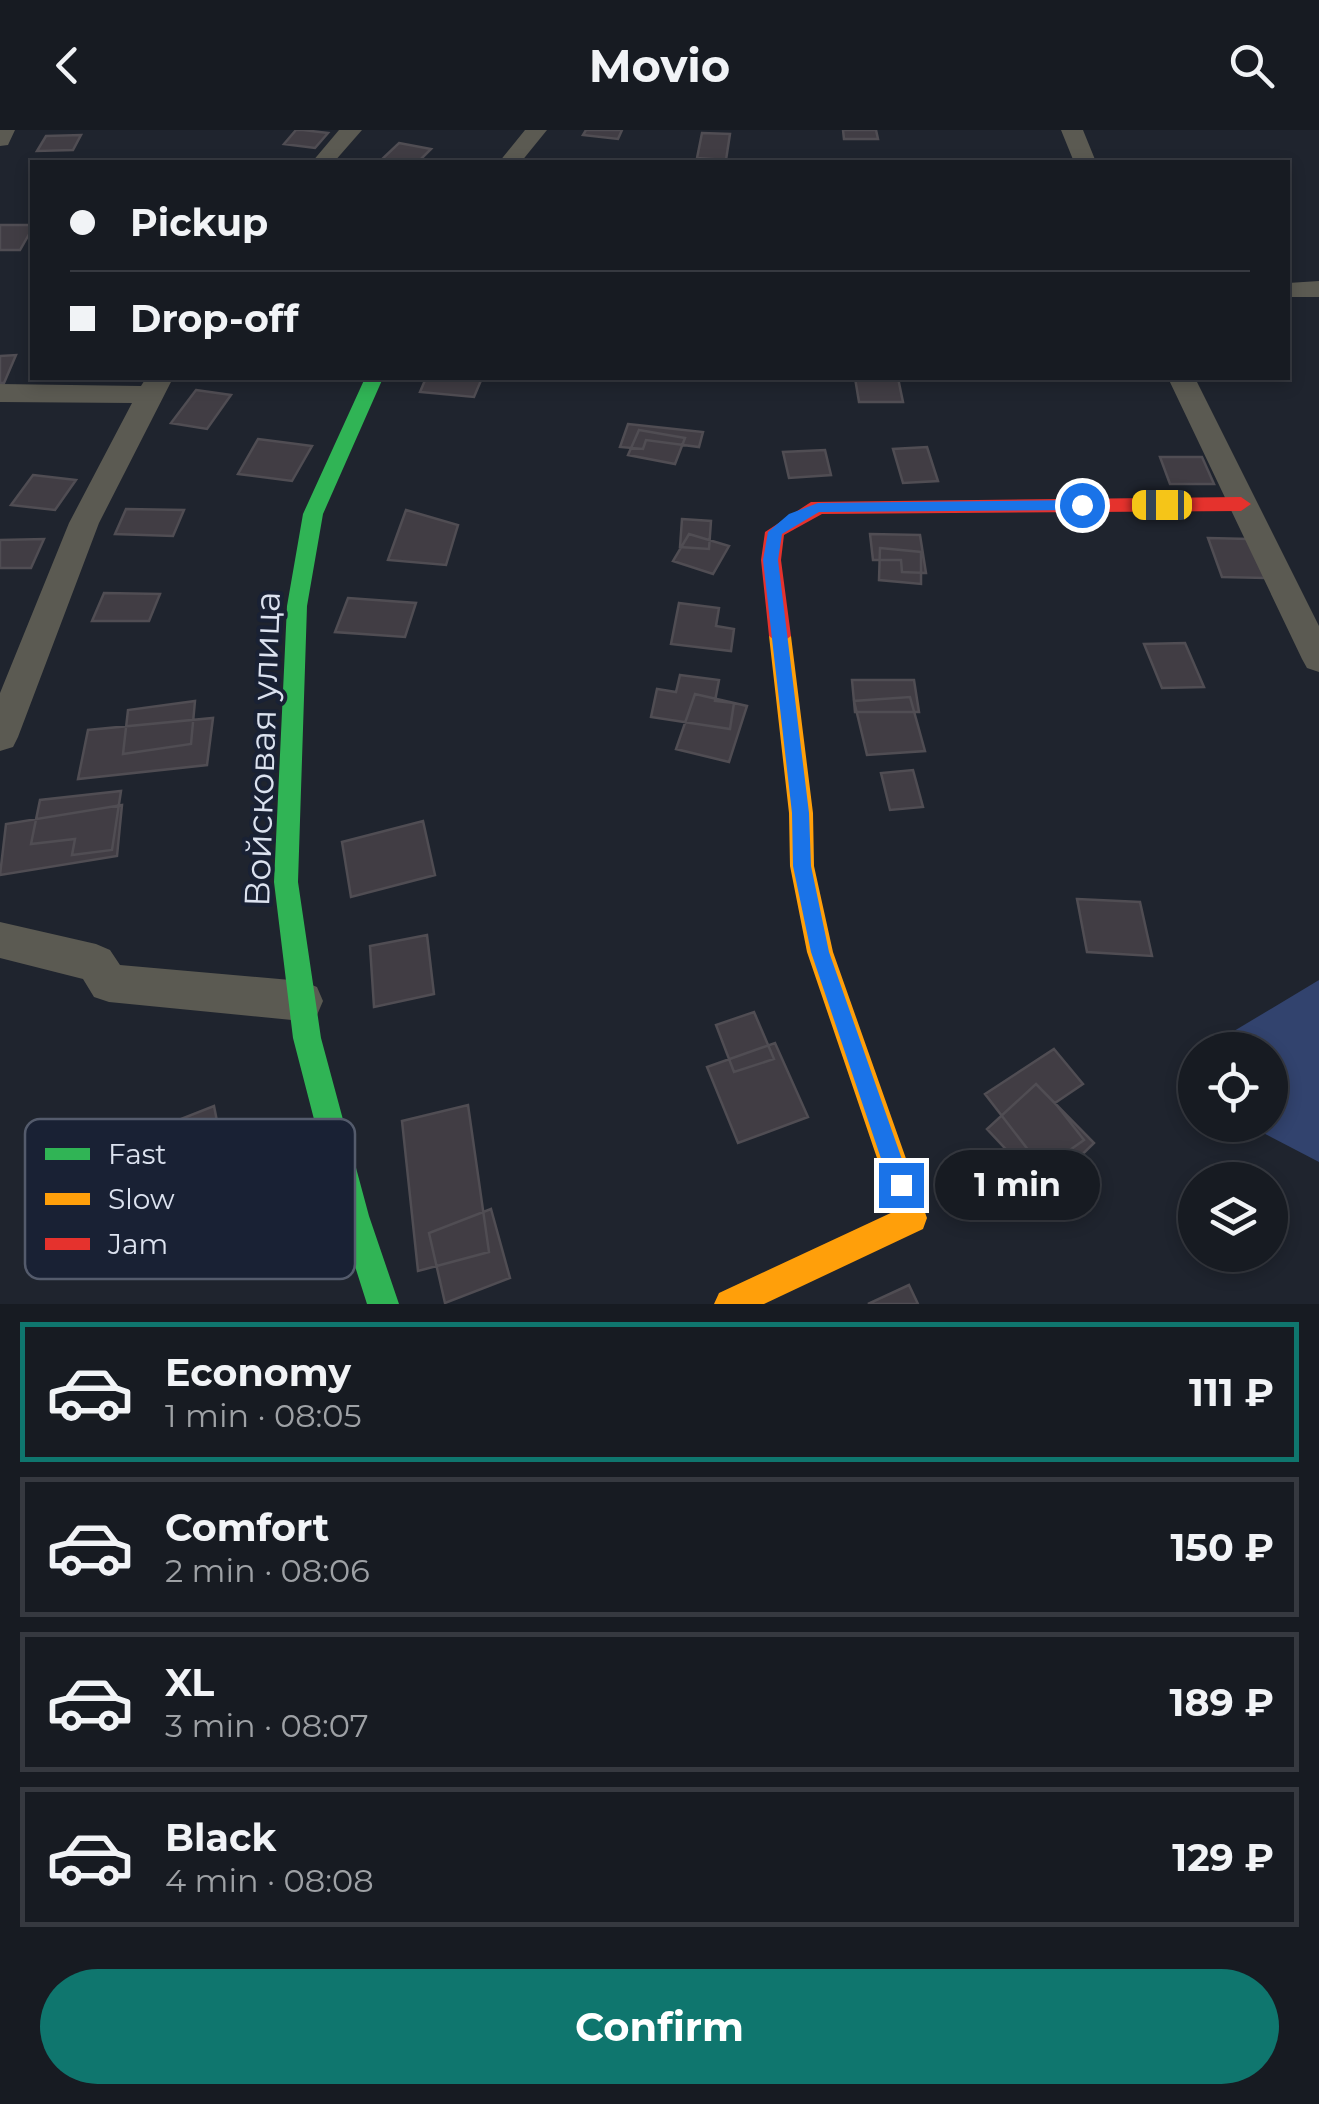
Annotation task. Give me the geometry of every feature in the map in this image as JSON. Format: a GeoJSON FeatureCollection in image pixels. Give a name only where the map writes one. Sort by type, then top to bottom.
{"type":"FeatureCollection","features":[{"type":"Feature","properties":{"kind":"street"},"geometry":{"type":"LineString","coordinates":[[0,140],[4,130]]}},
{"type":"Feature","properties":{"kind":"street"},"geometry":{"type":"LineString","coordinates":[[325,160],[350,130]]}},
{"type":"Feature","properties":{"kind":"street"},"geometry":{"type":"LineString","coordinates":[[512,160],[536,130]]}},
{"type":"Feature","properties":{"kind":"street"},"geometry":{"type":"LineString","coordinates":[[1072,130],[1084,160]]}},
{"type":"Feature","properties":{"kind":"street"},"geometry":{"type":"LineString","coordinates":[[1290,290],[1319,289]]}},
{"type":"Feature","properties":{"kind":"street","name":"Войсковая улица"},"geometry":{"type":"LineString","coordinates":[[328,1119],[307,1038],[286,882],[297,606],[313,514],[373,380]]}},
{"type":"Feature","properties":{"kind":"street"},"geometry":{"type":"LineString","coordinates":[[1181,380],[1319,658]]}},
{"type":"Feature","properties":{"kind":"street"},"geometry":{"type":"LineString","coordinates":[[0,393],[153,386],[84,523],[0,737]]}},
{"type":"Feature","properties":{"kind":"street"},"geometry":{"type":"LineString","coordinates":[[730,1304],[912,1218],[820,952],[802,866],[800,813],[771,560],[775,532],[794,517],[818,508],[1241,504]]}},
{"type":"Feature","properties":{"kind":"street"},"geometry":{"type":"LineString","coordinates":[[0,940],[96,963],[109,983],[302,1001]]}},
{"type":"Feature","properties":{"kind":"street","name":"Войсковая улица"},"geometry":{"type":"LineString","coordinates":[[355,1215],[383,1304]]}},
{"type":"Feature","properties":{"kind":"shaded area"},"geometry":{"type":"Polygon","coordinates":[[[1319,980],[1319,1162],[1281,1142],[1288,1142],[1288,1032],[1232,1032],[1319,980]]]}},
{"type":"Feature","properties":{"kind":"building"},"geometry":{"type":"Polygon","coordinates":[[[296,130],[328,133],[315,148],[284,144],[296,130]]]}},
{"type":"Feature","properties":{"kind":"building"},"geometry":{"type":"Polygon","coordinates":[[[586,130],[622,130],[618,139],[583,135],[586,130]]]}},
{"type":"Feature","properties":{"kind":"building"},"geometry":{"type":"Polygon","coordinates":[[[843,130],[876,130],[878,139],[844,139],[843,130]]]}},
{"type":"Feature","properties":{"kind":"building"},"geometry":{"type":"Polygon","coordinates":[[[702,133],[730,134],[726,160],[697,158],[702,133]]]}},
{"type":"Feature","properties":{"kind":"building"},"geometry":{"type":"Polygon","coordinates":[[[81,135],[73,150],[37,151],[46,136],[81,135]]]}},
{"type":"Feature","properties":{"kind":"building"},"geometry":{"type":"Polygon","coordinates":[[[399,143],[431,149],[420,160],[381,160],[399,143]]]}},
{"type":"Feature","properties":{"kind":"building"},"geometry":{"type":"Polygon","coordinates":[[[0,225],[30,225],[20,250],[0,250],[0,225]]]}},
{"type":"Feature","properties":{"kind":"building"},"geometry":{"type":"Polygon","coordinates":[[[16,355],[4,383],[0,383],[0,356],[16,355]]]}},
{"type":"Feature","properties":{"kind":"building"},"geometry":{"type":"Polygon","coordinates":[[[425,380],[481,380],[474,397],[420,392],[425,380]]]}},
{"type":"Feature","properties":{"kind":"building"},"geometry":{"type":"Polygon","coordinates":[[[855,380],[898,380],[903,402],[859,402],[855,380]]]}},
{"type":"Feature","properties":{"kind":"building"},"geometry":{"type":"Polygon","coordinates":[[[196,390],[231,395],[207,429],[171,423],[196,390]]]}},
{"type":"Feature","properties":{"kind":"building"},"geometry":{"type":"Polygon","coordinates":[[[628,424],[703,432],[699,447],[646,440],[643,449],[620,447],[628,424]]]}},
{"type":"Feature","properties":{"kind":"building"},"geometry":{"type":"Polygon","coordinates":[[[639,430],[685,438],[675,464],[628,455],[639,430]]]}},
{"type":"Feature","properties":{"kind":"building"},"geometry":{"type":"Polygon","coordinates":[[[258,439],[312,446],[292,481],[238,474],[258,439]]]}},
{"type":"Feature","properties":{"kind":"building"},"geometry":{"type":"Polygon","coordinates":[[[927,447],[938,481],[903,483],[893,449],[927,447]]]}},
{"type":"Feature","properties":{"kind":"building"},"geometry":{"type":"Polygon","coordinates":[[[825,450],[831,475],[789,478],[783,452],[825,450]]]}},
{"type":"Feature","properties":{"kind":"building"},"geometry":{"type":"Polygon","coordinates":[[[1160,457],[1202,457],[1214,484],[1170,484],[1160,457]]]}},
{"type":"Feature","properties":{"kind":"building"},"geometry":{"type":"Polygon","coordinates":[[[33,475],[76,480],[55,510],[11,505],[33,475]]]}},
{"type":"Feature","properties":{"kind":"building"},"geometry":{"type":"Polygon","coordinates":[[[126,509],[184,510],[173,536],[115,534],[126,509]]]}},
{"type":"Feature","properties":{"kind":"building"},"geometry":{"type":"Polygon","coordinates":[[[406,510],[458,525],[446,565],[388,560],[406,510]]]}},
{"type":"Feature","properties":{"kind":"building"},"geometry":{"type":"Polygon","coordinates":[[[682,519],[711,521],[709,549],[680,547],[682,519]]]}},
{"type":"Feature","properties":{"kind":"building"},"geometry":{"type":"Polygon","coordinates":[[[689,534],[729,546],[713,574],[673,561],[689,534]]]}},
{"type":"Feature","properties":{"kind":"building"},"geometry":{"type":"Polygon","coordinates":[[[870,534],[920,535],[926,573],[902,572],[901,560],[873,560],[870,534]]]}},
{"type":"Feature","properties":{"kind":"building"},"geometry":{"type":"Polygon","coordinates":[[[1208,538],[1249,539],[1265,578],[1222,577],[1208,538]]]}},
{"type":"Feature","properties":{"kind":"building"},"geometry":{"type":"Polygon","coordinates":[[[44,539],[31,568],[0,568],[0,540],[44,539]]]}},
{"type":"Feature","properties":{"kind":"building"},"geometry":{"type":"Polygon","coordinates":[[[880,548],[921,552],[921,584],[879,580],[880,548]]]}},
{"type":"Feature","properties":{"kind":"building"},"geometry":{"type":"Polygon","coordinates":[[[104,593],[160,594],[149,621],[92,621],[104,593]]]}},
{"type":"Feature","properties":{"kind":"building"},"geometry":{"type":"Polygon","coordinates":[[[348,598],[416,603],[405,637],[335,632],[348,598]]]}},
{"type":"Feature","properties":{"kind":"building"},"geometry":{"type":"Polygon","coordinates":[[[679,603],[719,608],[716,626],[734,629],[731,651],[671,644],[679,603]]]}},
{"type":"Feature","properties":{"kind":"building"},"geometry":{"type":"Polygon","coordinates":[[[1185,643],[1204,687],[1162,688],[1144,644],[1185,643]]]}},
{"type":"Feature","properties":{"kind":"building"},"geometry":{"type":"Polygon","coordinates":[[[680,675],[719,680],[715,701],[734,703],[730,729],[651,717],[657,689],[676,692],[680,675]]]}},
{"type":"Feature","properties":{"kind":"building"},"geometry":{"type":"Polygon","coordinates":[[[852,680],[914,680],[919,712],[855,712],[852,680]]]}},
{"type":"Feature","properties":{"kind":"building"},"geometry":{"type":"Polygon","coordinates":[[[695,694],[747,706],[729,762],[676,749],[695,694]]]}},
{"type":"Feature","properties":{"kind":"building"},"geometry":{"type":"Polygon","coordinates":[[[910,697],[925,751],[867,755],[854,701],[910,697]]]}},
{"type":"Feature","properties":{"kind":"building"},"geometry":{"type":"Polygon","coordinates":[[[195,701],[191,744],[123,754],[128,710],[195,701]]]}},
{"type":"Feature","properties":{"kind":"building"},"geometry":{"type":"Polygon","coordinates":[[[213,718],[207,765],[78,779],[88,730],[213,718]]]}},
{"type":"Feature","properties":{"kind":"building"},"geometry":{"type":"Polygon","coordinates":[[[913,770],[923,807],[890,810],[881,773],[913,770]]]}},
{"type":"Feature","properties":{"kind":"building"},"geometry":{"type":"Polygon","coordinates":[[[121,791],[112,850],[72,855],[75,839],[31,844],[40,800],[121,791]]]}},
{"type":"Feature","properties":{"kind":"building"},"geometry":{"type":"Polygon","coordinates":[[[122,805],[117,856],[0,875],[6,824],[122,805]]]}},
{"type":"Feature","properties":{"kind":"building"},"geometry":{"type":"Polygon","coordinates":[[[423,821],[435,875],[351,897],[342,842],[423,821]]]}},
{"type":"Feature","properties":{"kind":"building"},"geometry":{"type":"Polygon","coordinates":[[[1077,899],[1140,902],[1152,956],[1087,952],[1077,899]]]}},
{"type":"Feature","properties":{"kind":"building"},"geometry":{"type":"Polygon","coordinates":[[[427,935],[434,994],[374,1007],[370,946],[427,935]]]}},
{"type":"Feature","properties":{"kind":"building"},"geometry":{"type":"Polygon","coordinates":[[[754,1012],[774,1059],[734,1072],[716,1025],[754,1012]]]}},
{"type":"Feature","properties":{"kind":"building"},"geometry":{"type":"Polygon","coordinates":[[[775,1043],[808,1117],[738,1143],[707,1067],[775,1043]]]}},
{"type":"Feature","properties":{"kind":"building"},"geometry":{"type":"Polygon","coordinates":[[[1054,1049],[1083,1084],[1055,1103],[1084,1140],[1043,1169],[985,1094],[1054,1049]]]}},
{"type":"Feature","properties":{"kind":"building"},"geometry":{"type":"Polygon","coordinates":[[[1036,1084],[1094,1143],[1045,1191],[987,1129],[1036,1084]]]}},
{"type":"Feature","properties":{"kind":"building"},"geometry":{"type":"Polygon","coordinates":[[[468,1105],[489,1252],[418,1271],[402,1121],[468,1105]]]}},
{"type":"Feature","properties":{"kind":"building"},"geometry":{"type":"Polygon","coordinates":[[[214,1106],[217,1119],[181,1119],[214,1106]]]}},
{"type":"Feature","properties":{"kind":"building"},"geometry":{"type":"Polygon","coordinates":[[[491,1209],[510,1278],[445,1303],[429,1233],[491,1209]]]}},
{"type":"Feature","properties":{"kind":"building"},"geometry":{"type":"Polygon","coordinates":[[[909,1285],[918,1304],[868,1304],[909,1285]]]}},
{"type":"Feature","properties":{"kind":"traffic: fast"},"geometry":{"type":"LineString","coordinates":[[328,1119],[307,1038],[286,882],[297,606],[313,514],[373,380]]}},
{"type":"Feature","properties":{"kind":"traffic: fast"},"geometry":{"type":"LineString","coordinates":[[355,1219],[383,1304]]}},
{"type":"Feature","properties":{"kind":"traffic: slow"},"geometry":{"type":"LineString","coordinates":[[730,1304],[912,1218],[820,952],[802,866],[801,813],[780,636]]}},
{"type":"Feature","properties":{"kind":"traffic: jam"},"geometry":{"type":"LineString","coordinates":[[780,636],[771,560],[775,532],[818,507],[1241,504]]}},
{"type":"Feature","properties":{"kind":"route"},"geometry":{"type":"LineString","coordinates":[[901,1185],[820,952],[802,866],[800,813],[771,560],[775,532],[794,517],[818,508],[1082,505]]}}]}
